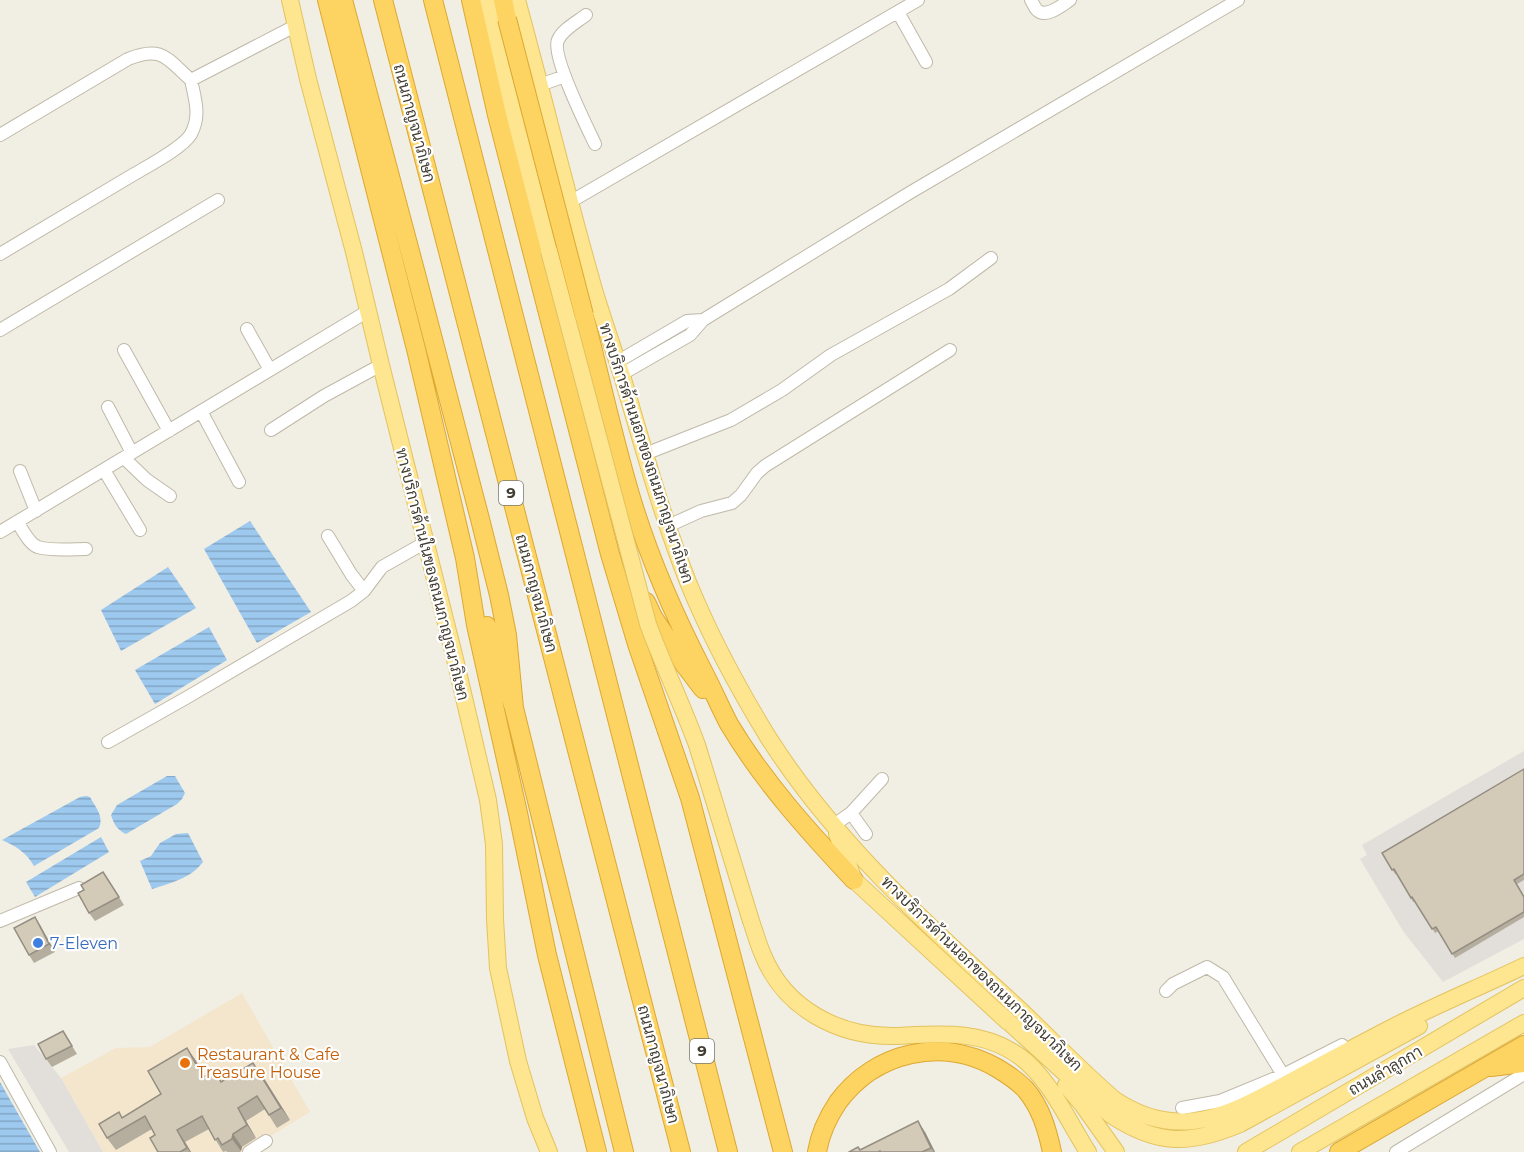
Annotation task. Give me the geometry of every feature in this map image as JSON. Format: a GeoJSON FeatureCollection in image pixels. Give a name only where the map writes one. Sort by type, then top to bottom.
{"type":"FeatureCollection","features":[{"type":"Feature","properties":{"kind":"highway"},"geometry":{"type":"LineString","coordinates":[[327,0],[416,349],[465,558],[476,625],[547,955],[597,1152]]}},
{"type":"Feature","properties":{"kind":"highway"},"geometry":{"type":"LineString","coordinates":[[343,0],[499,595],[507,635],[514,708]]}},
{"type":"Feature","properties":{"kind":"highway","name":"ถนนกาญจนาภิเษก"},"geometry":{"type":"LineString","coordinates":[[383,0],[681,1152]]}},
{"type":"Feature","properties":{"kind":"highway","name":"9"},"geometry":{"type":"LineString","coordinates":[[433,0],[728,1152]]}},
{"type":"Feature","properties":{"kind":"highway"},"geometry":{"type":"LineString","coordinates":[[471,0],[494,105],[610,554],[690,798],[783,1152]]}},
{"type":"Feature","properties":{"kind":"highway"},"geometry":{"type":"LineString","coordinates":[[502,0],[629,490],[654,564],[677,620],[729,724]]}},
{"type":"Feature","properties":{"kind":"highway"},"geometry":{"type":"LineString","coordinates":[[588,468],[606,503],[653,617],[684,664],[784,802],[854,880]]}},
{"type":"Feature","properties":{"kind":"highway"},"geometry":{"type":"LineString","coordinates":[[465,558],[514,708],[624,1152]]}},
{"type":"Feature","properties":{"kind":"highway"},"geometry":{"type":"LineString","coordinates":[[1339,1152],[1524,1044]]}},
{"type":"Feature","properties":{"kind":"highway"},"geometry":{"type":"LineString","coordinates":[[817,1152],[824,1128],[834,1108],[856,1082],[875,1067],[907,1054],[935,1051],[969,1055],[989,1063],[1025,1089],[1044,1119],[1052,1152]]}},
{"type":"Feature","properties":{"kind":"highway"},"geometry":{"type":"LineString","coordinates":[[1486,1067],[1524,1063]]}},
{"type":"Feature","properties":{"kind":"main road","name":"ทางบริการด้านในของถนนกาญจนาภิเษก"},"geometry":{"type":"LineString","coordinates":[[290,0],[454,655],[491,816],[494,844],[496,953],[501,987],[527,1090],[538,1127],[549,1152]]}},
{"type":"Feature","properties":{"kind":"main road"},"geometry":{"type":"LineString","coordinates":[[489,0],[533,58]]}},
{"type":"Feature","properties":{"kind":"main road","name":"ทางบริการด้านนอกของถนนกาญจนาภิเษก"},"geometry":{"type":"LineString","coordinates":[[489,0],[509,95],[642,605],[656,647],[693,736],[763,956],[785,991],[799,1004],[814,1015],[846,1030],[868,1035],[957,1034],[984,1039],[1005,1047],[1030,1064],[1040,1074],[1088,1152]]}},
{"type":"Feature","properties":{"kind":"main road","name":"ทางบริการด้านนอกของถนนกาญจนาภิเษก"},"geometry":{"type":"LineString","coordinates":[[515,0],[533,58],[596,296],[668,526],[688,581],[724,661],[770,739],[807,792],[834,825],[934,932],[1107,1093],[1124,1106],[1142,1115],[1181,1122],[1221,1114],[1262,1097],[1393,1027],[1524,968]]}},
{"type":"Feature","properties":{"kind":"main road"},"geometry":{"type":"LineString","coordinates":[[834,825],[854,880]]}},
{"type":"Feature","properties":{"kind":"main road","name":"ทางบริการด้านนอกของถนนกาญจนาภิเษก"},"geometry":{"type":"LineString","coordinates":[[854,880],[1000,1014],[1082,1104],[1114,1151]]}},
{"type":"Feature","properties":{"kind":"main road"},"geometry":{"type":"LineString","coordinates":[[1000,1014],[1111,1115],[1128,1126],[1166,1138],[1195,1139],[1240,1124],[1524,968]]}},
{"type":"Feature","properties":{"kind":"main road","name":"ถนนลำลูกกา"},"geometry":{"type":"LineString","coordinates":[[1245,1152],[1268,1146],[1524,988]]}},
{"type":"Feature","properties":{"kind":"main road","name":"ถนนลำลูกกา"},"geometry":{"type":"LineString","coordinates":[[1300,1152],[1524,1023]]}},
{"type":"Feature","properties":{"kind":"main road"},"geometry":{"type":"LineString","coordinates":[[1070,1123],[1076,1152]]}},
{"type":"Feature","properties":{"kind":"street"},"geometry":{"type":"LineString","coordinates":[[570,202],[918,0]]}},
{"type":"Feature","properties":{"kind":"street"},"geometry":{"type":"LineString","coordinates":[[1031,0],[1036,9],[1042,13],[1066,1]]}},
{"type":"Feature","properties":{"kind":"street"},"geometry":{"type":"LineString","coordinates":[[619,368],[687,321],[703,320],[911,192],[1238,0]]}},
{"type":"Feature","properties":{"kind":"street"},"geometry":{"type":"LineString","coordinates":[[898,12],[926,62]]}},
{"type":"Feature","properties":{"kind":"street"},"geometry":{"type":"LineString","coordinates":[[586,15],[564,32],[556,48],[565,76],[595,144]]}},
{"type":"Feature","properties":{"kind":"street"},"geometry":{"type":"LineString","coordinates":[[191,80],[295,26]]}},
{"type":"Feature","properties":{"kind":"street"},"geometry":{"type":"LineString","coordinates":[[0,135],[128,59],[143,53],[154,52],[165,57],[191,80],[197,108],[196,121],[185,141],[155,161],[1,250]]}},
{"type":"Feature","properties":{"kind":"street"},"geometry":{"type":"LineString","coordinates":[[540,85],[565,76]]}},
{"type":"Feature","properties":{"kind":"street"},"geometry":{"type":"LineString","coordinates":[[0,330],[218,201]]}},
{"type":"Feature","properties":{"kind":"street"},"geometry":{"type":"LineString","coordinates":[[645,454],[731,420],[782,390],[831,355],[949,289],[991,258]]}},
{"type":"Feature","properties":{"kind":"street"},"geometry":{"type":"LineString","coordinates":[[0,532],[368,311]]}},
{"type":"Feature","properties":{"kind":"street"},"geometry":{"type":"LineString","coordinates":[[247,329],[270,370]]}},
{"type":"Feature","properties":{"kind":"street"},"geometry":{"type":"LineString","coordinates":[[124,350],[169,431]]}},
{"type":"Feature","properties":{"kind":"street"},"geometry":{"type":"LineString","coordinates":[[668,526],[701,511],[732,503],[765,466],[950,350]]}},
{"type":"Feature","properties":{"kind":"street"},"geometry":{"type":"LineString","coordinates":[[271,430],[324,396],[381,365]]}},
{"type":"Feature","properties":{"kind":"street"},"geometry":{"type":"LineString","coordinates":[[108,407],[128,455],[147,480],[170,496]]}},
{"type":"Feature","properties":{"kind":"street"},"geometry":{"type":"LineString","coordinates":[[201,411],[238,482]]}},
{"type":"Feature","properties":{"kind":"street"},"geometry":{"type":"LineString","coordinates":[[104,470],[140,530]]}},
{"type":"Feature","properties":{"kind":"street"},"geometry":{"type":"LineString","coordinates":[[20,471],[36,511]]}},
{"type":"Feature","properties":{"kind":"street"},"geometry":{"type":"LineString","coordinates":[[17,522],[29,540],[38,547],[86,549]]}},
{"type":"Feature","properties":{"kind":"street"},"geometry":{"type":"LineString","coordinates":[[328,536],[364,591]]}},
{"type":"Feature","properties":{"kind":"street"},"geometry":{"type":"LineString","coordinates":[[108,742],[351,601],[364,591],[382,567],[426,542]]}},
{"type":"Feature","properties":{"kind":"street"},"geometry":{"type":"LineString","coordinates":[[834,825],[851,813],[882,778]]}},
{"type":"Feature","properties":{"kind":"street"},"geometry":{"type":"LineString","coordinates":[[851,813],[866,834]]}},
{"type":"Feature","properties":{"kind":"street"},"geometry":{"type":"LineString","coordinates":[[0,921],[79,888]]}},
{"type":"Feature","properties":{"kind":"street"},"geometry":{"type":"LineString","coordinates":[[1166,991],[1173,984],[1208,968],[1223,977],[1283,1075]]}},
{"type":"Feature","properties":{"kind":"street"},"geometry":{"type":"LineString","coordinates":[[1182,1108],[1220,1101],[1283,1075],[1360,1035],[1393,1027]]}},
{"type":"Feature","properties":{"kind":"street"},"geometry":{"type":"LineString","coordinates":[[0,1062],[50,1152]]}},
{"type":"Feature","properties":{"kind":"street"},"geometry":{"type":"LineString","coordinates":[[1395,1152],[1524,1074]]}},
{"type":"Feature","properties":{"kind":"street"},"geometry":{"type":"LineString","coordinates":[[249,1152],[266,1142]]}},
{"type":"Feature","properties":{"kind":"shaded area"},"geometry":{"type":"Polygon","coordinates":[[[1524,751],[1524,939],[1443,982],[1403,931],[1360,859],[1367,855],[1362,845],[1524,751]]]}},
{"type":"Feature","properties":{"kind":"shaded area","name":"Restaurant & Cafe Treasure House"},"geometry":{"type":"Polygon","coordinates":[[[242,993],[310,1112],[244,1152],[103,1152],[61,1078],[116,1048],[150,1047],[242,993]]]}},
{"type":"Feature","properties":{"kind":"shaded area"},"geometry":{"type":"Polygon","coordinates":[[[34,1045],[61,1078],[103,1152],[69,1152],[8,1049],[34,1045]]]}},
{"type":"Feature","properties":{"kind":"water"},"geometry":{"type":"Polygon","coordinates":[[[250,521],[311,612],[257,643],[204,549],[250,521]]]}},
{"type":"Feature","properties":{"kind":"water"},"geometry":{"type":"Polygon","coordinates":[[[168,567],[196,608],[121,651],[101,610],[168,567]]]}},
{"type":"Feature","properties":{"kind":"water"},"geometry":{"type":"Polygon","coordinates":[[[209,627],[227,660],[155,704],[135,670],[209,627]]]}},
{"type":"Feature","properties":{"kind":"water"},"geometry":{"type":"Polygon","coordinates":[[[167,776],[175,776],[185,793],[182,799],[126,834],[120,831],[111,815],[117,805],[167,776]]]}},
{"type":"Feature","properties":{"kind":"water"},"geometry":{"type":"Polygon","coordinates":[[[80,797],[90,797],[99,812],[101,820],[99,828],[34,866],[21,850],[2,840],[80,797]]]}},
{"type":"Feature","properties":{"kind":"water"},"geometry":{"type":"Polygon","coordinates":[[[188,833],[203,862],[187,876],[152,889],[140,861],[151,856],[160,843],[176,834],[188,833]]]}},
{"type":"Feature","properties":{"kind":"water"},"geometry":{"type":"Polygon","coordinates":[[[101,837],[109,852],[35,897],[26,882],[101,837]]]}},
{"type":"Feature","properties":{"kind":"water"},"geometry":{"type":"Polygon","coordinates":[[[0,1082],[40,1152],[0,1152],[0,1082]]]}},
{"type":"Feature","properties":{"kind":"building"},"geometry":{"type":"Polygon","coordinates":[[[1524,769],[1524,874],[1514,880],[1524,897],[1524,912],[1452,954],[1436,927],[1432,929],[1382,853],[1524,769]]]}},
{"type":"Feature","properties":{"kind":"building"},"geometry":{"type":"Polygon","coordinates":[[[103,872],[119,897],[89,913],[78,893],[84,890],[81,885],[103,872]]]}},
{"type":"Feature","properties":{"kind":"building"},"geometry":{"type":"Polygon","coordinates":[[[35,917],[49,944],[29,955],[14,928],[35,917]]]}},
{"type":"Feature","properties":{"kind":"building"},"geometry":{"type":"Polygon","coordinates":[[[63,1031],[72,1046],[46,1059],[38,1044],[63,1031]]]}},
{"type":"Feature","properties":{"kind":"building"},"geometry":{"type":"Polygon","coordinates":[[[187,1048],[203,1077],[215,1071],[221,1082],[253,1063],[281,1108],[269,1115],[257,1096],[238,1108],[247,1125],[222,1145],[218,1138],[215,1140],[202,1116],[177,1130],[187,1148],[180,1152],[158,1152],[150,1138],[155,1135],[145,1116],[107,1138],[99,1124],[119,1112],[122,1118],[161,1094],[148,1071],[187,1048]]]}},
{"type":"Feature","properties":{"kind":"building"},"geometry":{"type":"Polygon","coordinates":[[[918,1121],[931,1148],[922,1152],[849,1152],[858,1147],[860,1150],[918,1121]]]}},
{"type":"Feature","properties":{"kind":"place","name":"7-Eleven"},"geometry":{"type":"Point","coordinates":[38,943]}},
{"type":"Feature","properties":{"kind":"place","name":"Restaurant & Cafe Treasure House"},"geometry":{"type":"Point","coordinates":[185,1063]}}]}
